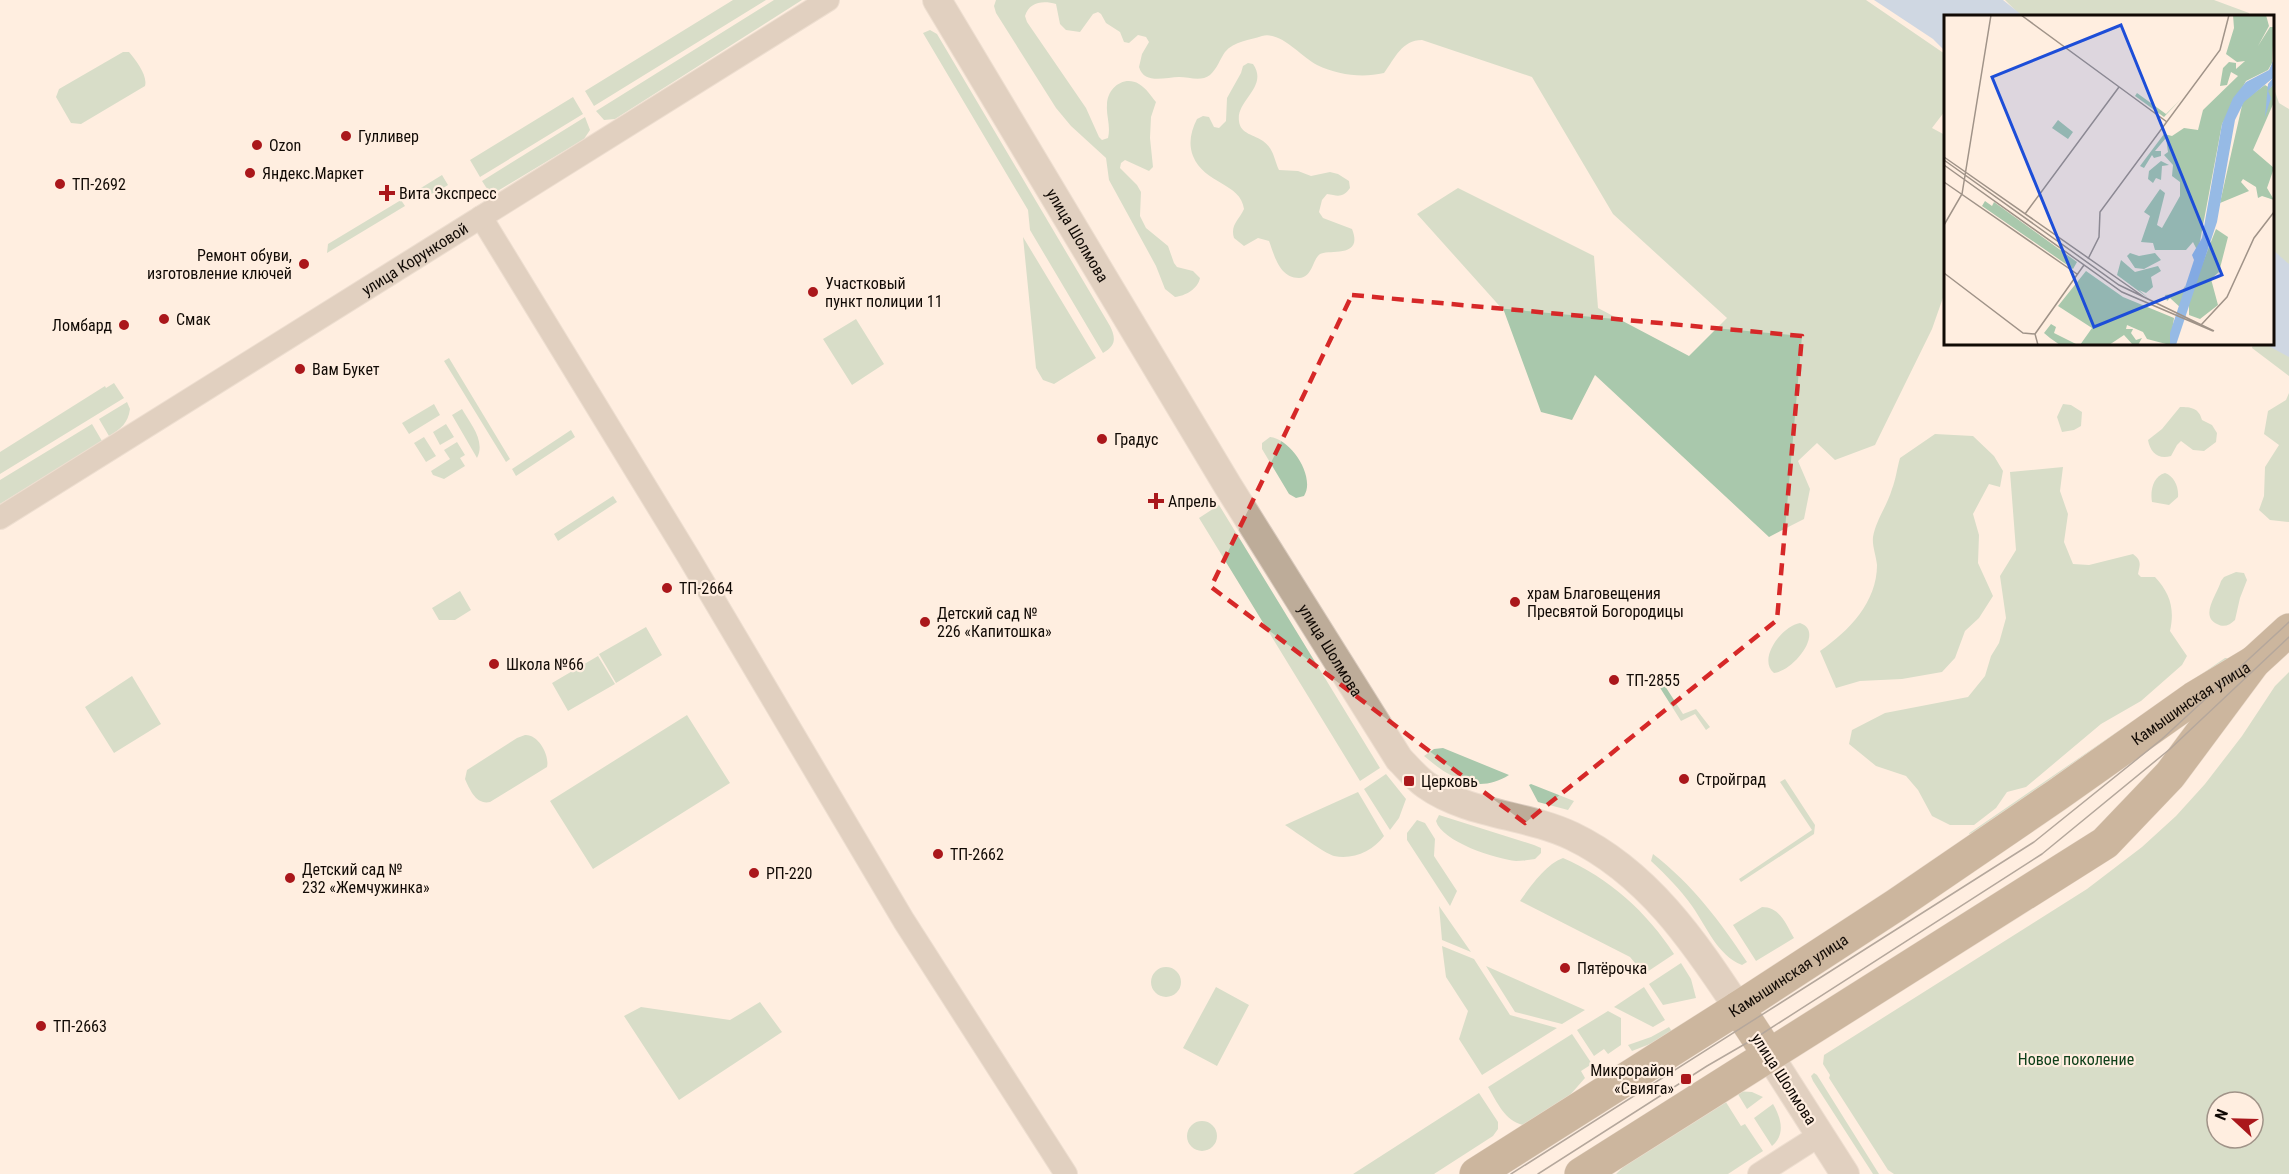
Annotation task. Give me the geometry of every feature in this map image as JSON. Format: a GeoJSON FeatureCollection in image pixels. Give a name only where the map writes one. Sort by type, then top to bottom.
{"type":"FeatureCollection","features":[{"type":"Feature","properties":{"kind":"main road"},"geometry":{"type":"LineString","coordinates":[[2254,662],[2289,630]]}},
{"type":"Feature","properties":{"kind":"main road","name":"Камышинская улица"},"geometry":{"type":"LineString","coordinates":[[1476,1174],[1738,1008],[2058,795],[2194,698],[2254,662]]}},
{"type":"Feature","properties":{"kind":"main road","name":"Камышинская улица"},"geometry":{"type":"LineString","coordinates":[[1581,1174],[2105,843],[2170,775],[2254,662]]}},
{"type":"Feature","properties":{"kind":"main road","name":"улица Шолмова"},"geometry":{"type":"LineString","coordinates":[[1738,1008],[1769,1055]]}},
{"type":"Feature","properties":{"kind":"street","name":"улица Корунковой"},"geometry":{"type":"LineString","coordinates":[[0,518],[828,0]]}},
{"type":"Feature","properties":{"kind":"street","name":"улица Шолмова"},"geometry":{"type":"LineString","coordinates":[[938,0],[1217,467],[1399,759],[1426,786],[1445,795],[1469,805],[1513,816],[1570,835],[1608,857],[1632,875],[1668,910],[1696,945],[1738,1008]]}},
{"type":"Feature","properties":{"kind":"street"},"geometry":{"type":"LineString","coordinates":[[481,217],[688,556],[904,921],[1066,1174]]}},
{"type":"Feature","properties":{"kind":"street","name":"улица Шолмова"},"geometry":{"type":"LineString","coordinates":[[1769,1055],[1845,1174]]}},
{"type":"Feature","properties":{"kind":"street"},"geometry":{"type":"LineString","coordinates":[[1759,1174],[1820,1135]]}},
{"type":"Feature","properties":{"kind":"highlighted area"},"geometry":{"type":"Polygon","coordinates":[[[1352,295],[1802,336],[1777,620],[1525,823],[1211,587],[1352,295]]]}},
{"type":"Feature","properties":{"kind":"green space"},"geometry":{"type":"Polygon","coordinates":[[[733,0],[766,0],[594,106],[585,91],[733,0]]]}},
{"type":"Feature","properties":{"kind":"green space"},"geometry":{"type":"Polygon","coordinates":[[[774,0],[802,0],[615,119],[604,120],[596,111],[774,0]]]}},
{"type":"Feature","properties":{"kind":"green space"},"geometry":{"type":"Polygon","coordinates":[[[996,0],[1866,0],[1944,53],[1944,112],[1932,128],[1944,134],[1944,295],[1932,329],[1875,445],[1835,460],[1817,443],[1798,461],[1810,489],[1804,519],[1769,537],[1595,375],[1572,420],[1541,412],[1504,311],[1417,214],[1458,188],[1594,256],[1598,308],[1689,356],[1727,318],[1613,214],[1532,77],[1422,40],[1404,46],[1384,73],[1350,75],[1317,65],[1284,41],[1269,35],[1233,45],[1225,52],[1215,70],[1206,77],[1199,79],[1150,78],[1142,73],[1139,67],[1142,54],[1149,42],[1146,37],[1138,35],[1129,43],[1124,42],[1120,32],[1106,23],[1098,12],[1093,14],[1080,32],[1066,30],[1060,24],[1056,4],[1042,2],[1033,5],[1025,16],[1027,22],[1086,108],[1102,140],[1108,138],[1108,99],[1117,85],[1128,81],[1139,84],[1156,102],[1151,117],[1150,138],[1153,167],[1149,171],[1125,160],[1121,163],[1120,168],[1141,192],[1140,216],[1146,228],[1168,246],[1177,267],[1193,271],[1200,278],[1197,285],[1190,291],[1175,297],[1165,289],[1156,266],[1109,180],[1106,158],[1071,126],[1056,108],[996,13],[994,6],[996,0]]]}},
{"type":"Feature","properties":{"kind":"green space"},"geometry":{"type":"Polygon","coordinates":[[[2005,0],[2214,0],[2250,15],[2020,15],[2005,0]]]}},
{"type":"Feature","properties":{"kind":"green space"},"geometry":{"type":"Polygon","coordinates":[[[930,30],[937,34],[1110,326],[1113,345],[1103,353],[1030,230],[1028,210],[923,33],[930,30]]]}},
{"type":"Feature","properties":{"kind":"green space"},"geometry":{"type":"Polygon","coordinates":[[[123,52],[129,52],[138,64],[145,78],[145,86],[81,124],[71,123],[56,97],[59,89],[123,52]]]}},
{"type":"Feature","properties":{"kind":"green space"},"geometry":{"type":"Polygon","coordinates":[[[1248,63],[1253,64],[1257,72],[1257,80],[1239,113],[1242,129],[1267,144],[1279,170],[1298,171],[1311,176],[1330,172],[1349,181],[1350,188],[1343,195],[1327,194],[1322,200],[1319,212],[1323,218],[1352,229],[1353,245],[1344,251],[1320,254],[1310,272],[1304,277],[1292,277],[1282,270],[1269,241],[1258,238],[1244,246],[1234,238],[1234,226],[1244,209],[1241,200],[1229,188],[1205,172],[1198,165],[1191,151],[1191,137],[1197,119],[1203,116],[1209,117],[1214,127],[1219,128],[1226,121],[1227,98],[1243,66],[1248,63]]]}},
{"type":"Feature","properties":{"kind":"green space"},"geometry":{"type":"Polygon","coordinates":[[[2274,89],[2279,103],[2289,109],[2289,269],[2274,256],[2274,89]]]}},
{"type":"Feature","properties":{"kind":"green space"},"geometry":{"type":"Polygon","coordinates":[[[573,97],[583,114],[480,177],[470,160],[573,97]]]}},
{"type":"Feature","properties":{"kind":"green space"},"geometry":{"type":"Polygon","coordinates":[[[585,117],[590,130],[584,139],[491,195],[482,181],[585,117]]]}},
{"type":"Feature","properties":{"kind":"green space"},"geometry":{"type":"Polygon","coordinates":[[[442,175],[448,185],[437,192],[420,197],[416,191],[442,175]]]}},
{"type":"Feature","properties":{"kind":"green space"},"geometry":{"type":"Polygon","coordinates":[[[401,200],[405,206],[327,253],[328,244],[401,200]]]}},
{"type":"Feature","properties":{"kind":"green space"},"geometry":{"type":"Polygon","coordinates":[[[1023,237],[1096,358],[1054,384],[1043,380],[1036,368],[1023,237]]]}},
{"type":"Feature","properties":{"kind":"green space"},"geometry":{"type":"Polygon","coordinates":[[[856,319],[884,364],[852,385],[823,339],[856,319]]]}},
{"type":"Feature","properties":{"kind":"green space"},"geometry":{"type":"Polygon","coordinates":[[[2289,332],[2289,376],[2252,348],[2253,345],[2274,345],[2274,343],[2289,332]]]}},
{"type":"Feature","properties":{"kind":"green space"},"geometry":{"type":"Polygon","coordinates":[[[449,358],[510,459],[506,462],[444,361],[449,358]]]}},
{"type":"Feature","properties":{"kind":"green space"},"geometry":{"type":"Polygon","coordinates":[[[114,383],[124,398],[0,474],[0,452],[105,386],[106,388],[114,383]]]}},
{"type":"Feature","properties":{"kind":"green space"},"geometry":{"type":"Polygon","coordinates":[[[2289,393],[2289,522],[2270,520],[2259,510],[2264,496],[2265,467],[2279,445],[2264,434],[2268,411],[2286,400],[2289,393]]]}},
{"type":"Feature","properties":{"kind":"green space"},"geometry":{"type":"Polygon","coordinates":[[[127,402],[130,409],[126,422],[109,436],[99,419],[127,402]]]}},
{"type":"Feature","properties":{"kind":"green space"},"geometry":{"type":"Polygon","coordinates":[[[434,404],[440,415],[409,434],[402,423],[434,404]]]}},
{"type":"Feature","properties":{"kind":"green space"},"geometry":{"type":"Polygon","coordinates":[[[2063,404],[2071,405],[2082,412],[2081,426],[2062,432],[2057,417],[2063,404]]]}},
{"type":"Feature","properties":{"kind":"green space"},"geometry":{"type":"Polygon","coordinates":[[[2180,407],[2194,409],[2202,420],[2212,425],[2217,433],[2216,442],[2204,451],[2193,450],[2181,441],[2171,456],[2159,456],[2155,454],[2148,440],[2162,429],[2180,407]]]}},
{"type":"Feature","properties":{"kind":"green space"},"geometry":{"type":"Polygon","coordinates":[[[462,409],[473,426],[480,445],[477,458],[452,415],[462,409]]]}},
{"type":"Feature","properties":{"kind":"green space"},"geometry":{"type":"Polygon","coordinates":[[[92,424],[102,441],[0,504],[0,480],[92,424]]]}},
{"type":"Feature","properties":{"kind":"green space"},"geometry":{"type":"Polygon","coordinates":[[[446,424],[454,437],[440,445],[433,432],[446,424]]]}},
{"type":"Feature","properties":{"kind":"green space"},"geometry":{"type":"Polygon","coordinates":[[[571,430],[575,437],[516,476],[512,469],[571,430]]]}},
{"type":"Feature","properties":{"kind":"green space"},"geometry":{"type":"Polygon","coordinates":[[[1935,434],[1973,436],[1994,456],[2003,471],[2000,487],[1989,484],[1973,514],[1979,535],[1978,563],[1993,596],[1979,618],[1965,631],[1955,658],[1942,672],[1902,679],[1860,681],[1836,688],[1820,651],[1851,625],[1867,603],[1872,591],[1877,565],[1873,537],[1893,485],[1900,458],[1935,434]]]}},
{"type":"Feature","properties":{"kind":"green space"},"geometry":{"type":"Polygon","coordinates":[[[424,437],[436,456],[426,462],[414,443],[424,437]]]}},
{"type":"Feature","properties":{"kind":"green space"},"geometry":{"type":"Polygon","coordinates":[[[1270,437],[1286,444],[1299,460],[1307,479],[1304,496],[1296,498],[1289,494],[1262,449],[1262,443],[1270,437]]]}},
{"type":"Feature","properties":{"kind":"green space"},"geometry":{"type":"Polygon","coordinates":[[[457,442],[465,455],[460,458],[465,466],[444,479],[433,475],[431,471],[450,459],[444,450],[457,442]]]}},
{"type":"Feature","properties":{"kind":"green space"},"geometry":{"type":"Polygon","coordinates":[[[2063,467],[2060,491],[2068,514],[2064,542],[2073,564],[2089,565],[2133,554],[2140,563],[2138,574],[2141,577],[2155,577],[2168,595],[2172,616],[2170,631],[2187,656],[2182,665],[2141,701],[2101,724],[2026,787],[2007,792],[1996,808],[1974,825],[1950,825],[1932,816],[1918,790],[1906,776],[1876,766],[1849,744],[1852,730],[1885,713],[1968,697],[1985,676],[1991,656],[1999,643],[2006,618],[2000,576],[2016,550],[2010,472],[2063,467]]]}},
{"type":"Feature","properties":{"kind":"green space"},"geometry":{"type":"Polygon","coordinates":[[[2165,473],[2173,479],[2178,489],[2178,497],[2169,505],[2152,502],[2153,485],[2158,477],[2165,473]]]}},
{"type":"Feature","properties":{"kind":"green space"},"geometry":{"type":"Polygon","coordinates":[[[613,496],[617,502],[558,541],[554,534],[613,496]]]}},
{"type":"Feature","properties":{"kind":"green space"},"geometry":{"type":"Polygon","coordinates":[[[1219,505],[1380,768],[1360,781],[1199,518],[1219,505]]]}},
{"type":"Feature","properties":{"kind":"green space"},"geometry":{"type":"Polygon","coordinates":[[[2236,572],[2244,573],[2247,580],[2235,620],[2222,626],[2210,616],[2211,604],[2224,577],[2236,572]]]}},
{"type":"Feature","properties":{"kind":"green space"},"geometry":{"type":"Polygon","coordinates":[[[460,591],[471,610],[455,620],[439,620],[432,608],[460,591]]]}},
{"type":"Feature","properties":{"kind":"green space"},"geometry":{"type":"Polygon","coordinates":[[[1800,623],[1807,627],[1809,634],[1804,650],[1790,665],[1774,673],[1769,667],[1768,660],[1774,644],[1786,630],[1800,623]]]}},
{"type":"Feature","properties":{"kind":"green space"},"geometry":{"type":"Polygon","coordinates":[[[646,627],[662,655],[616,683],[599,654],[646,627]]]}},
{"type":"Feature","properties":{"kind":"green space"},"geometry":{"type":"Polygon","coordinates":[[[598,656],[615,684],[568,711],[552,683],[598,656]]]}},
{"type":"Feature","properties":{"kind":"green space"},"geometry":{"type":"Polygon","coordinates":[[[2225,658],[2229,658],[1975,832],[1968,834],[2225,658]]]}},
{"type":"Feature","properties":{"kind":"green space","name":"Новое поколение"},"geometry":{"type":"Polygon","coordinates":[[[2289,672],[2289,1174],[1894,1174],[1888,1170],[1829,1078],[1830,1075],[1823,1064],[1824,1055],[2087,889],[2142,847],[2176,816],[2205,784],[2242,736],[2275,686],[2289,672]]]}},
{"type":"Feature","properties":{"kind":"green space"},"geometry":{"type":"Polygon","coordinates":[[[132,676],[161,724],[114,753],[85,707],[132,676]]]}},
{"type":"Feature","properties":{"kind":"green space"},"geometry":{"type":"Polygon","coordinates":[[[1657,683],[1665,686],[1683,714],[1696,709],[1710,727],[1706,730],[1695,714],[1681,721],[1657,683]]]}},
{"type":"Feature","properties":{"kind":"green space"},"geometry":{"type":"Polygon","coordinates":[[[687,715],[730,783],[593,869],[550,801],[687,715]]]}},
{"type":"Feature","properties":{"kind":"green space"},"geometry":{"type":"Polygon","coordinates":[[[525,735],[534,738],[542,746],[547,757],[547,767],[490,802],[477,799],[465,779],[467,770],[525,735]]]}},
{"type":"Feature","properties":{"kind":"green space"},"geometry":{"type":"Polygon","coordinates":[[[1443,748],[1509,775],[1486,784],[1475,784],[1454,777],[1424,756],[1434,749],[1443,748]]]}},
{"type":"Feature","properties":{"kind":"green space"},"geometry":{"type":"Polygon","coordinates":[[[1386,774],[1406,799],[1399,818],[1390,830],[1364,789],[1386,774]]]}},
{"type":"Feature","properties":{"kind":"green space"},"geometry":{"type":"Polygon","coordinates":[[[1785,779],[1815,825],[1814,834],[1741,882],[1739,879],[1812,830],[1780,782],[1785,779]]]}},
{"type":"Feature","properties":{"kind":"green space"},"geometry":{"type":"Polygon","coordinates":[[[1529,785],[1574,801],[1568,810],[1538,802],[1529,785]]]}},
{"type":"Feature","properties":{"kind":"green space"},"geometry":{"type":"Polygon","coordinates":[[[1358,792],[1384,836],[1362,853],[1348,857],[1334,856],[1285,825],[1358,792]]]}},
{"type":"Feature","properties":{"kind":"green space"},"geometry":{"type":"Polygon","coordinates":[[[1439,815],[1534,845],[1541,848],[1541,853],[1535,859],[1516,861],[1483,853],[1448,836],[1440,829],[1436,821],[1439,815]]]}},
{"type":"Feature","properties":{"kind":"green space"},"geometry":{"type":"Polygon","coordinates":[[[1417,820],[1425,823],[1435,839],[1434,856],[1457,891],[1450,906],[1407,840],[1407,833],[1417,820]]]}},
{"type":"Feature","properties":{"kind":"green space"},"geometry":{"type":"Polygon","coordinates":[[[1653,854],[1681,878],[1704,904],[1747,962],[1742,965],[1726,955],[1719,947],[1673,882],[1651,861],[1653,854]]]}},
{"type":"Feature","properties":{"kind":"green space"},"geometry":{"type":"Polygon","coordinates":[[[1563,858],[1596,875],[1626,898],[1652,924],[1674,954],[1644,974],[1630,957],[1520,901],[1551,865],[1563,858]]]}},
{"type":"Feature","properties":{"kind":"green space"},"geometry":{"type":"Polygon","coordinates":[[[1439,906],[1471,952],[1442,940],[1439,906]]]}},
{"type":"Feature","properties":{"kind":"green space"},"geometry":{"type":"Polygon","coordinates":[[[1762,907],[1778,913],[1794,938],[1756,961],[1733,925],[1762,907]]]}},
{"type":"Feature","properties":{"kind":"green space"},"geometry":{"type":"Polygon","coordinates":[[[1442,946],[1474,959],[1510,1015],[1557,1028],[1482,1075],[1459,1039],[1468,1011],[1446,977],[1442,946]]]}},
{"type":"Feature","properties":{"kind":"green space"},"geometry":{"type":"Polygon","coordinates":[[[1681,963],[1691,979],[1696,998],[1663,1005],[1649,984],[1681,963]]]}},
{"type":"Feature","properties":{"kind":"green space"},"geometry":{"type":"Polygon","coordinates":[[[1486,966],[1585,1010],[1562,1024],[1515,1012],[1486,966]]]}},
{"type":"Feature","properties":{"kind":"green space"},"geometry":{"type":"Polygon","coordinates":[[[1166,967],[1177,971],[1181,982],[1177,993],[1166,997],[1155,993],[1151,982],[1155,971],[1166,967]]]}},
{"type":"Feature","properties":{"kind":"green space"},"geometry":{"type":"Polygon","coordinates":[[[1216,987],[1249,1005],[1217,1066],[1183,1048],[1216,987]]]}},
{"type":"Feature","properties":{"kind":"green space"},"geometry":{"type":"Polygon","coordinates":[[[1644,987],[1665,1020],[1653,1027],[1614,1007],[1644,987]]]}},
{"type":"Feature","properties":{"kind":"green space"},"geometry":{"type":"Polygon","coordinates":[[[760,1002],[782,1032],[679,1100],[624,1016],[641,1007],[730,1020],[760,1002]]]}},
{"type":"Feature","properties":{"kind":"green space"},"geometry":{"type":"Polygon","coordinates":[[[1608,1011],[1621,1018],[1621,1045],[1608,1054],[1604,1049],[1594,1056],[1577,1030],[1608,1011]]]}},
{"type":"Feature","properties":{"kind":"green space"},"geometry":{"type":"Polygon","coordinates":[[[1669,1027],[1673,1033],[1663,1039],[1632,1051],[1628,1045],[1651,1037],[1669,1027]]]}},
{"type":"Feature","properties":{"kind":"green space"},"geometry":{"type":"Polygon","coordinates":[[[1572,1034],[1592,1064],[1581,1071],[1585,1078],[1563,1103],[1523,1125],[1511,1119],[1502,1110],[1488,1087],[1572,1034]]]}},
{"type":"Feature","properties":{"kind":"green space"},"geometry":{"type":"Polygon","coordinates":[[[1814,1073],[1879,1174],[1873,1174],[1813,1081],[1811,1076],[1814,1073]]]}},
{"type":"Feature","properties":{"kind":"green space"},"geometry":{"type":"Polygon","coordinates":[[[1736,1091],[1752,1092],[1763,1097],[1747,1109],[1736,1091]]]}},
{"type":"Feature","properties":{"kind":"green space"},"geometry":{"type":"Polygon","coordinates":[[[1479,1093],[1498,1122],[1498,1129],[1493,1136],[1434,1174],[1353,1174],[1479,1093]]]}},
{"type":"Feature","properties":{"kind":"green space"},"geometry":{"type":"Polygon","coordinates":[[[1724,1099],[1741,1126],[1745,1124],[1763,1151],[1728,1174],[1616,1174],[1642,1149],[1724,1099]]]}},
{"type":"Feature","properties":{"kind":"green space"},"geometry":{"type":"Polygon","coordinates":[[[1773,1104],[1781,1131],[1772,1146],[1754,1118],[1773,1104]]]}},
{"type":"Feature","properties":{"kind":"green space"},"geometry":{"type":"Polygon","coordinates":[[[1202,1121],[1213,1125],[1217,1136],[1213,1147],[1202,1151],[1191,1147],[1187,1136],[1191,1125],[1202,1121]]]}},
{"type":"Feature","properties":{"kind":"water"},"geometry":{"type":"Polygon","coordinates":[[[1874,0],[2003,0],[2022,15],[1944,15],[1944,50],[1933,39],[1874,0]]]}},
{"type":"Feature","properties":{"kind":"water"},"geometry":{"type":"Polygon","coordinates":[[[2274,251],[2289,264],[2289,357],[2267,345],[2274,345],[2274,251]]]}},
{"type":"Feature","properties":{"kind":"tram line"},"geometry":{"type":"LineString","coordinates":[[1511,1174],[2034,842],[2162,739],[2289,622]]}},
{"type":"Feature","properties":{"kind":"tram line"},"geometry":{"type":"LineString","coordinates":[[1538,1174],[2042,854],[2170,749],[2289,637]]}},
{"type":"Feature","properties":{"kind":"place","name":"Гулливер"},"geometry":{"type":"Point","coordinates":[346,136]}},
{"type":"Feature","properties":{"kind":"place","name":"Ozon"},"geometry":{"type":"Point","coordinates":[257,145]}},
{"type":"Feature","properties":{"kind":"place","name":"Яндекс.Маркет"},"geometry":{"type":"Point","coordinates":[250,173]}},
{"type":"Feature","properties":{"kind":"place","name":"ТП-2692"},"geometry":{"type":"Point","coordinates":[60,184]}},
{"type":"Feature","properties":{"kind":"place","name":"Вита Экспресс"},"geometry":{"type":"Point","coordinates":[387,193]}},
{"type":"Feature","properties":{"kind":"place","name":"Ремонт обуви, изготовление ключей"},"geometry":{"type":"Point","coordinates":[304,264]}},
{"type":"Feature","properties":{"kind":"place","name":"Участковый пункт полиции 11"},"geometry":{"type":"Point","coordinates":[813,292]}},
{"type":"Feature","properties":{"kind":"place","name":"Смак"},"geometry":{"type":"Point","coordinates":[164,319]}},
{"type":"Feature","properties":{"kind":"place","name":"Ломбард"},"geometry":{"type":"Point","coordinates":[124,325]}},
{"type":"Feature","properties":{"kind":"place","name":"Вам Букет"},"geometry":{"type":"Point","coordinates":[300,369]}},
{"type":"Feature","properties":{"kind":"place","name":"Градус"},"geometry":{"type":"Point","coordinates":[1102,439]}},
{"type":"Feature","properties":{"kind":"place","name":"Апрель"},"geometry":{"type":"Point","coordinates":[1156,501]}},
{"type":"Feature","properties":{"kind":"place","name":"ТП-2664"},"geometry":{"type":"Point","coordinates":[667,588]}},
{"type":"Feature","properties":{"kind":"place","name":"храм Благовещения Пресвятой Богородицы"},"geometry":{"type":"Point","coordinates":[1515,602]}},
{"type":"Feature","properties":{"kind":"place","name":"Детский сад № 226 «Капитошка»"},"geometry":{"type":"Point","coordinates":[925,622]}},
{"type":"Feature","properties":{"kind":"place","name":"Школа №66"},"geometry":{"type":"Point","coordinates":[494,664]}},
{"type":"Feature","properties":{"kind":"place","name":"ТП-2855"},"geometry":{"type":"Point","coordinates":[1614,680]}},
{"type":"Feature","properties":{"kind":"place","name":"Стройград"},"geometry":{"type":"Point","coordinates":[1684,779]}},
{"type":"Feature","properties":{"kind":"place","name":"Церковь"},"geometry":{"type":"Point","coordinates":[1409,781]}},
{"type":"Feature","properties":{"kind":"place","name":"ТП-2662"},"geometry":{"type":"Point","coordinates":[938,854]}},
{"type":"Feature","properties":{"kind":"place","name":"РП-220"},"geometry":{"type":"Point","coordinates":[754,873]}},
{"type":"Feature","properties":{"kind":"place","name":"Детский сад № 232 «Жемчужинка»"},"geometry":{"type":"Point","coordinates":[290,878]}},
{"type":"Feature","properties":{"kind":"place","name":"Пятёрочка"},"geometry":{"type":"Point","coordinates":[1565,968]}},
{"type":"Feature","properties":{"kind":"place","name":"ТП-2663"},"geometry":{"type":"Point","coordinates":[41,1026]}},
{"type":"Feature","properties":{"kind":"place","name":"Микрорайон «Свияга»"},"geometry":{"type":"Point","coordinates":[1686,1079]}}]}
